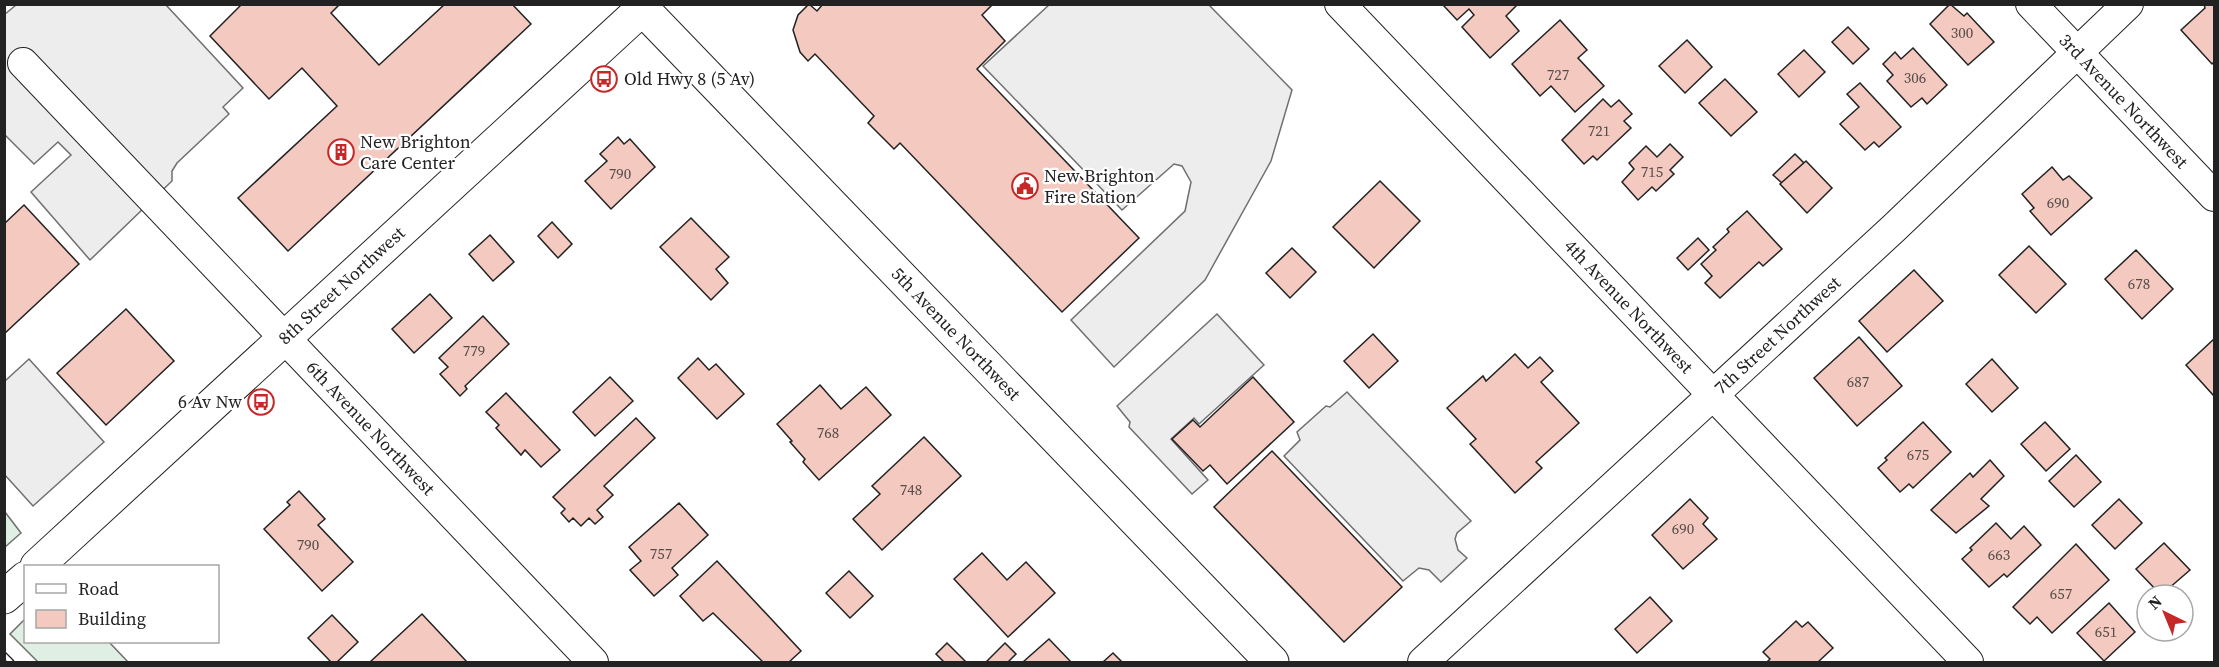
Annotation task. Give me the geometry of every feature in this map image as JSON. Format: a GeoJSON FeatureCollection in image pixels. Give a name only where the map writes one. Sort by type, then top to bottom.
{"type":"FeatureCollection","features":[{"type":"Feature","properties":{"kind":"street","name":"4th Avenue Northwest"},"geometry":{"type":"LineString","coordinates":[[1340,4],[1968,663]]}},
{"type":"Feature","properties":{"kind":"street","name":"3rd Avenue Northwest"},"geometry":{"type":"LineString","coordinates":[[2031,4],[2214,196]]}},
{"type":"Feature","properties":{"kind":"street","name":"7th Street Northwest"},"geometry":{"type":"LineString","coordinates":[[1424,663],[1894,228],[2128,4]]}},
{"type":"Feature","properties":{"kind":"street","name":"8th Street Northwest"},"geometry":{"type":"LineString","coordinates":[[40,565],[642,6]]}},
{"type":"Feature","properties":{"kind":"street","name":"5th Avenue Northwest"},"geometry":{"type":"LineString","coordinates":[[642,6],[1272,663]]}},
{"type":"Feature","properties":{"kind":"street","name":"6th Avenue Northwest"},"geometry":{"type":"LineString","coordinates":[[23,63],[593,663]]}},
{"type":"Feature","properties":{"kind":"street"},"geometry":{"type":"LineString","coordinates":[[4,597],[24,580]]}},
{"type":"Feature","properties":{"kind":"green space"},"geometry":{"type":"Polygon","coordinates":[[[5,512],[21,533],[4,547],[5,512]]]}},
{"type":"Feature","properties":{"kind":"green space"},"geometry":{"type":"Polygon","coordinates":[[[24,620],[24,643],[110,643],[128,662],[38,662],[10,634],[24,620]]]}},
{"type":"Feature","properties":{"kind":"shaded area"},"geometry":{"type":"Polygon","coordinates":[[[1050,4],[1209,5],[1292,90],[1271,161],[1205,280],[1114,367],[1071,320],[1185,211],[1191,182],[1182,166],[1174,164],[1122,210],[983,66],[1050,4]]]}},
{"type":"Feature","properties":{"kind":"shaded area"},"geometry":{"type":"Polygon","coordinates":[[[16,5],[166,5],[243,88],[223,107],[229,114],[177,163],[172,171],[172,181],[90,260],[31,192],[71,155],[58,142],[34,164],[5,135],[4,15],[16,5]]]}},
{"type":"Feature","properties":{"kind":"shaded area"},"geometry":{"type":"Polygon","coordinates":[[[1217,314],[1264,365],[1199,424],[1194,418],[1171,439],[1208,480],[1192,494],[1129,427],[1130,422],[1117,406],[1217,314]]]}},
{"type":"Feature","properties":{"kind":"shaded area"},"geometry":{"type":"Polygon","coordinates":[[[29,359],[104,442],[33,506],[4,474],[5,381],[29,359]]]}},
{"type":"Feature","properties":{"kind":"shaded area"},"geometry":{"type":"Polygon","coordinates":[[[1347,392],[1471,521],[1457,533],[1455,539],[1458,550],[1467,558],[1441,582],[1429,570],[1419,568],[1403,581],[1284,456],[1300,440],[1297,432],[1326,406],[1330,407],[1347,392]]]}},
{"type":"Feature","properties":{"kind":"building","name":"New Brighton Care Center"},"geometry":{"type":"Polygon","coordinates":[[[242,4],[340,4],[331,13],[379,65],[445,4],[512,4],[531,24],[288,251],[238,198],[337,106],[302,68],[269,99],[210,36],[242,4]]]}},
{"type":"Feature","properties":{"kind":"building"},"geometry":{"type":"Polygon","coordinates":[[[809,4],[817,11],[823,4],[993,4],[982,15],[1005,41],[977,69],[1139,238],[1062,312],[900,143],[894,149],[868,123],[874,116],[815,54],[808,61],[800,52],[793,30],[798,15],[809,4]]]}},
{"type":"Feature","properties":{"kind":"building"},"geometry":{"type":"Polygon","coordinates":[[[1446,4],[1518,4],[1506,16],[1519,31],[1490,58],[1462,27],[1474,15],[1469,9],[1457,20],[1444,6],[1446,4]]]}},
{"type":"Feature","properties":{"kind":"building"},"geometry":{"type":"Polygon","coordinates":[[[1950,4],[1964,16],[1967,13],[1994,42],[1968,65],[1930,24],[1950,4]]]}},
{"type":"Feature","properties":{"kind":"building"},"geometry":{"type":"Polygon","coordinates":[[[2204,4],[2214,4],[2214,62],[2212,64],[2181,30],[2205,8],[2204,4]]]}},
{"type":"Feature","properties":{"kind":"building"},"geometry":{"type":"Polygon","coordinates":[[[1560,20],[1587,50],[1578,58],[1604,86],[1575,112],[1551,86],[1540,96],[1512,64],[1560,20]]]}},
{"type":"Feature","properties":{"kind":"building"},"geometry":{"type":"Polygon","coordinates":[[[1848,27],[1869,49],[1853,64],[1832,42],[1848,27]]]}},
{"type":"Feature","properties":{"kind":"building"},"geometry":{"type":"Polygon","coordinates":[[[1687,40],[1712,67],[1685,93],[1659,66],[1687,40]]]}},
{"type":"Feature","properties":{"kind":"building"},"geometry":{"type":"Polygon","coordinates":[[[1913,48],[1947,85],[1927,104],[1922,98],[1911,107],[1887,81],[1893,75],[1883,64],[1895,52],[1901,59],[1913,48]]]}},
{"type":"Feature","properties":{"kind":"building"},"geometry":{"type":"Polygon","coordinates":[[[1804,50],[1825,72],[1799,97],[1778,74],[1804,50]]]}},
{"type":"Feature","properties":{"kind":"building"},"geometry":{"type":"Polygon","coordinates":[[[1725,79],[1757,112],[1731,136],[1699,103],[1725,79]]]}},
{"type":"Feature","properties":{"kind":"building"},"geometry":{"type":"Polygon","coordinates":[[[1860,83],[1901,127],[1879,147],[1874,142],[1865,150],[1840,124],[1859,107],[1847,94],[1860,83]]]}},
{"type":"Feature","properties":{"kind":"building"},"geometry":{"type":"Polygon","coordinates":[[[1603,99],[1611,107],[1619,100],[1632,114],[1624,121],[1631,128],[1597,160],[1593,156],[1584,164],[1562,140],[1603,99]]]}},
{"type":"Feature","properties":{"kind":"building"},"geometry":{"type":"Polygon","coordinates":[[[618,137],[624,144],[630,139],[655,167],[611,209],[585,181],[607,161],[600,154],[618,137]]]}},
{"type":"Feature","properties":{"kind":"building"},"geometry":{"type":"Polygon","coordinates":[[[1670,144],[1683,157],[1670,170],[1674,174],[1656,191],[1652,187],[1638,200],[1622,182],[1634,169],[1629,163],[1646,146],[1657,157],[1670,144]]]}},
{"type":"Feature","properties":{"kind":"building"},"geometry":{"type":"Polygon","coordinates":[[[1795,154],[1804,163],[1782,183],[1773,175],[1795,154]]]}},
{"type":"Feature","properties":{"kind":"building"},"geometry":{"type":"Polygon","coordinates":[[[1806,161],[1832,188],[1807,213],[1780,184],[1806,161]]]}},
{"type":"Feature","properties":{"kind":"building"},"geometry":{"type":"Polygon","coordinates":[[[2052,167],[2063,180],[2069,176],[2092,198],[2051,235],[2030,211],[2034,208],[2022,194],[2052,167]]]}},
{"type":"Feature","properties":{"kind":"building"},"geometry":{"type":"Polygon","coordinates":[[[1380,181],[1420,221],[1374,268],[1333,227],[1380,181]]]}},
{"type":"Feature","properties":{"kind":"building"},"geometry":{"type":"Polygon","coordinates":[[[24,205],[79,264],[4,334],[4,224],[24,205]]]}},
{"type":"Feature","properties":{"kind":"building"},"geometry":{"type":"Polygon","coordinates":[[[1747,211],[1782,249],[1763,266],[1759,262],[1720,298],[1705,283],[1712,276],[1701,264],[1716,250],[1713,247],[1729,232],[1727,229],[1747,211]]]}},
{"type":"Feature","properties":{"kind":"building"},"geometry":{"type":"Polygon","coordinates":[[[691,218],[729,257],[716,269],[728,283],[711,300],[660,247],[691,218]]]}},
{"type":"Feature","properties":{"kind":"building"},"geometry":{"type":"Polygon","coordinates":[[[552,222],[572,244],[558,258],[538,236],[552,222]]]}},
{"type":"Feature","properties":{"kind":"building"},"geometry":{"type":"Polygon","coordinates":[[[490,235],[514,262],[493,281],[469,254],[490,235]]]}},
{"type":"Feature","properties":{"kind":"building"},"geometry":{"type":"Polygon","coordinates":[[[1698,238],[1709,250],[1688,270],[1677,258],[1698,238]]]}},
{"type":"Feature","properties":{"kind":"building"},"geometry":{"type":"Polygon","coordinates":[[[2029,246],[2066,284],[2036,313],[1999,275],[2029,246]]]}},
{"type":"Feature","properties":{"kind":"building"},"geometry":{"type":"Polygon","coordinates":[[[1292,248],[1316,272],[1290,298],[1266,273],[1292,248]]]}},
{"type":"Feature","properties":{"kind":"building"},"geometry":{"type":"Polygon","coordinates":[[[2136,250],[2173,289],[2142,319],[2105,279],[2136,250]]]}},
{"type":"Feature","properties":{"kind":"building"},"geometry":{"type":"Polygon","coordinates":[[[1914,270],[1943,301],[1887,352],[1859,321],[1914,270]]]}},
{"type":"Feature","properties":{"kind":"building"},"geometry":{"type":"Polygon","coordinates":[[[430,294],[452,318],[414,353],[392,329],[430,294]]]}},
{"type":"Feature","properties":{"kind":"building"},"geometry":{"type":"Polygon","coordinates":[[[126,309],[174,361],[106,425],[57,373],[126,309]]]}},
{"type":"Feature","properties":{"kind":"building"},"geometry":{"type":"Polygon","coordinates":[[[483,316],[509,344],[465,386],[467,389],[460,396],[440,374],[448,367],[439,358],[483,316]]]}},
{"type":"Feature","properties":{"kind":"building"},"geometry":{"type":"Polygon","coordinates":[[[1373,334],[1398,361],[1369,388],[1344,361],[1373,334]]]}},
{"type":"Feature","properties":{"kind":"building"},"geometry":{"type":"Polygon","coordinates":[[[1859,337],[1902,386],[1857,426],[1814,378],[1859,337]]]}},
{"type":"Feature","properties":{"kind":"building"},"geometry":{"type":"Polygon","coordinates":[[[2214,339],[2214,396],[2186,365],[2214,339]]]}},
{"type":"Feature","properties":{"kind":"building"},"geometry":{"type":"Polygon","coordinates":[[[1515,354],[1528,368],[1540,357],[1553,371],[1541,382],[1579,423],[1536,462],[1542,468],[1515,493],[1470,444],[1476,439],[1447,408],[1483,376],[1486,381],[1515,354]]]}},
{"type":"Feature","properties":{"kind":"building"},"geometry":{"type":"Polygon","coordinates":[[[698,358],[709,370],[716,364],[744,394],[717,419],[678,378],[698,358]]]}},
{"type":"Feature","properties":{"kind":"building"},"geometry":{"type":"Polygon","coordinates":[[[1992,359],[2018,388],[1992,412],[1966,384],[1992,359]]]}},
{"type":"Feature","properties":{"kind":"building"},"geometry":{"type":"Polygon","coordinates":[[[610,377],[633,401],[595,436],[573,412],[610,377]]]}},
{"type":"Feature","properties":{"kind":"building"},"geometry":{"type":"Polygon","coordinates":[[[1253,377],[1294,422],[1227,484],[1210,465],[1203,471],[1172,439],[1193,420],[1200,427],[1253,377]]]}},
{"type":"Feature","properties":{"kind":"building"},"geometry":{"type":"Polygon","coordinates":[[[820,385],[841,409],[866,387],[891,415],[819,480],[803,462],[805,459],[777,424],[820,385]]]}},
{"type":"Feature","properties":{"kind":"building"},"geometry":{"type":"Polygon","coordinates":[[[506,393],[560,450],[541,467],[525,450],[521,455],[496,428],[499,425],[486,412],[506,393]]]}},
{"type":"Feature","properties":{"kind":"building"},"geometry":{"type":"Polygon","coordinates":[[[636,418],[655,438],[604,486],[613,495],[597,510],[603,517],[595,524],[589,518],[581,526],[573,518],[569,522],[561,513],[565,509],[553,497],[636,418]]]}},
{"type":"Feature","properties":{"kind":"building"},"geometry":{"type":"Polygon","coordinates":[[[1923,422],[1951,452],[1913,488],[1909,484],[1900,492],[1878,468],[1887,460],[1885,458],[1923,422]]]}},
{"type":"Feature","properties":{"kind":"building"},"geometry":{"type":"Polygon","coordinates":[[[2045,422],[2070,449],[2046,471],[2021,444],[2045,422]]]}},
{"type":"Feature","properties":{"kind":"building"},"geometry":{"type":"Polygon","coordinates":[[[924,437],[961,476],[882,550],[853,519],[880,494],[872,486],[924,437]]]}},
{"type":"Feature","properties":{"kind":"building"},"geometry":{"type":"Polygon","coordinates":[[[1272,451],[1402,587],[1344,642],[1214,507],[1272,451]]]}},
{"type":"Feature","properties":{"kind":"building"},"geometry":{"type":"Polygon","coordinates":[[[2076,455],[2101,482],[2074,507],[2049,481],[2076,455]]]}},
{"type":"Feature","properties":{"kind":"building"},"geometry":{"type":"Polygon","coordinates":[[[1990,460],[2004,476],[1981,499],[1989,506],[1956,533],[1931,510],[1970,473],[1973,477],[1990,460]]]}},
{"type":"Feature","properties":{"kind":"building"},"geometry":{"type":"Polygon","coordinates":[[[299,491],[325,519],[318,525],[353,562],[322,591],[264,529],[290,505],[287,502],[299,491]]]}},
{"type":"Feature","properties":{"kind":"building"},"geometry":{"type":"Polygon","coordinates":[[[1690,499],[1708,518],[1703,524],[1717,539],[1683,569],[1652,535],[1690,499]]]}},
{"type":"Feature","properties":{"kind":"building"},"geometry":{"type":"Polygon","coordinates":[[[2119,499],[2142,523],[2115,549],[2092,525],[2119,499]]]}},
{"type":"Feature","properties":{"kind":"building"},"geometry":{"type":"Polygon","coordinates":[[[679,503],[708,535],[672,568],[678,575],[654,596],[630,570],[641,561],[629,547],[679,503]]]}},
{"type":"Feature","properties":{"kind":"building"},"geometry":{"type":"Polygon","coordinates":[[[1996,523],[2011,539],[2024,526],[2041,545],[2007,577],[2004,574],[1989,587],[1962,559],[1996,523]]]}},
{"type":"Feature","properties":{"kind":"building"},"geometry":{"type":"Polygon","coordinates":[[[2164,543],[2190,570],[2175,583],[2149,583],[2136,569],[2164,543]]]}},
{"type":"Feature","properties":{"kind":"building"},"geometry":{"type":"Polygon","coordinates":[[[2076,544],[2109,580],[2052,633],[2037,617],[2030,624],[2013,607],[2076,544]]]}},
{"type":"Feature","properties":{"kind":"building"},"geometry":{"type":"Polygon","coordinates":[[[982,553],[1007,580],[1026,562],[1055,593],[1008,637],[954,579],[982,553]]]}},
{"type":"Feature","properties":{"kind":"building"},"geometry":{"type":"Polygon","coordinates":[[[717,561],[801,651],[789,662],[763,662],[713,613],[703,621],[680,596],[717,561]]]}},
{"type":"Feature","properties":{"kind":"building"},"geometry":{"type":"Polygon","coordinates":[[[849,571],[873,596],[850,618],[826,593],[849,571]]]}},
{"type":"Feature","properties":{"kind":"building"},"geometry":{"type":"Polygon","coordinates":[[[1650,597],[1672,621],[1637,653],[1615,629],[1650,597]]]}},
{"type":"Feature","properties":{"kind":"building"},"geometry":{"type":"Polygon","coordinates":[[[2109,603],[2135,632],[2104,661],[2077,633],[2109,603]]]}},
{"type":"Feature","properties":{"kind":"building"},"geometry":{"type":"Polygon","coordinates":[[[422,614],[467,662],[370,662],[422,614]]]}},
{"type":"Feature","properties":{"kind":"building"},"geometry":{"type":"Polygon","coordinates":[[[332,615],[358,642],[337,662],[331,662],[308,638],[332,615]]]}},
{"type":"Feature","properties":{"kind":"building"},"geometry":{"type":"Polygon","coordinates":[[[1796,621],[1802,627],[1808,622],[1833,648],[1818,662],[1767,662],[1770,659],[1763,652],[1796,621]]]}},
{"type":"Feature","properties":{"kind":"building"},"geometry":{"type":"Polygon","coordinates":[[[1049,639],[1071,662],[1023,662],[1049,639]]]}},
{"type":"Feature","properties":{"kind":"building"},"geometry":{"type":"Polygon","coordinates":[[[947,643],[964,662],[944,662],[936,654],[947,643]]]}},
{"type":"Feature","properties":{"kind":"building"},"geometry":{"type":"Polygon","coordinates":[[[1005,643],[1016,654],[1008,662],[987,661],[1005,643]]]}},
{"type":"Feature","properties":{"kind":"building"},"geometry":{"type":"Polygon","coordinates":[[[1113,653],[1122,662],[1103,662],[1113,653]]]}},
{"type":"Feature","properties":{"kind":"railway"},"geometry":{"type":"LineString","coordinates":[[4,655],[11,662]]}},
{"type":"Feature","properties":{"kind":"place","name":"Old Hwy 8 (5 Av)"},"geometry":{"type":"Point","coordinates":[604,79]}},
{"type":"Feature","properties":{"kind":"place","name":"New Brighton Care Center"},"geometry":{"type":"Point","coordinates":[341,152]}},
{"type":"Feature","properties":{"kind":"place","name":"New Brighton Fire Station"},"geometry":{"type":"Point","coordinates":[1025,186]}},
{"type":"Feature","properties":{"kind":"place","name":"6 Av Nw"},"geometry":{"type":"Point","coordinates":[261,402]}}]}
